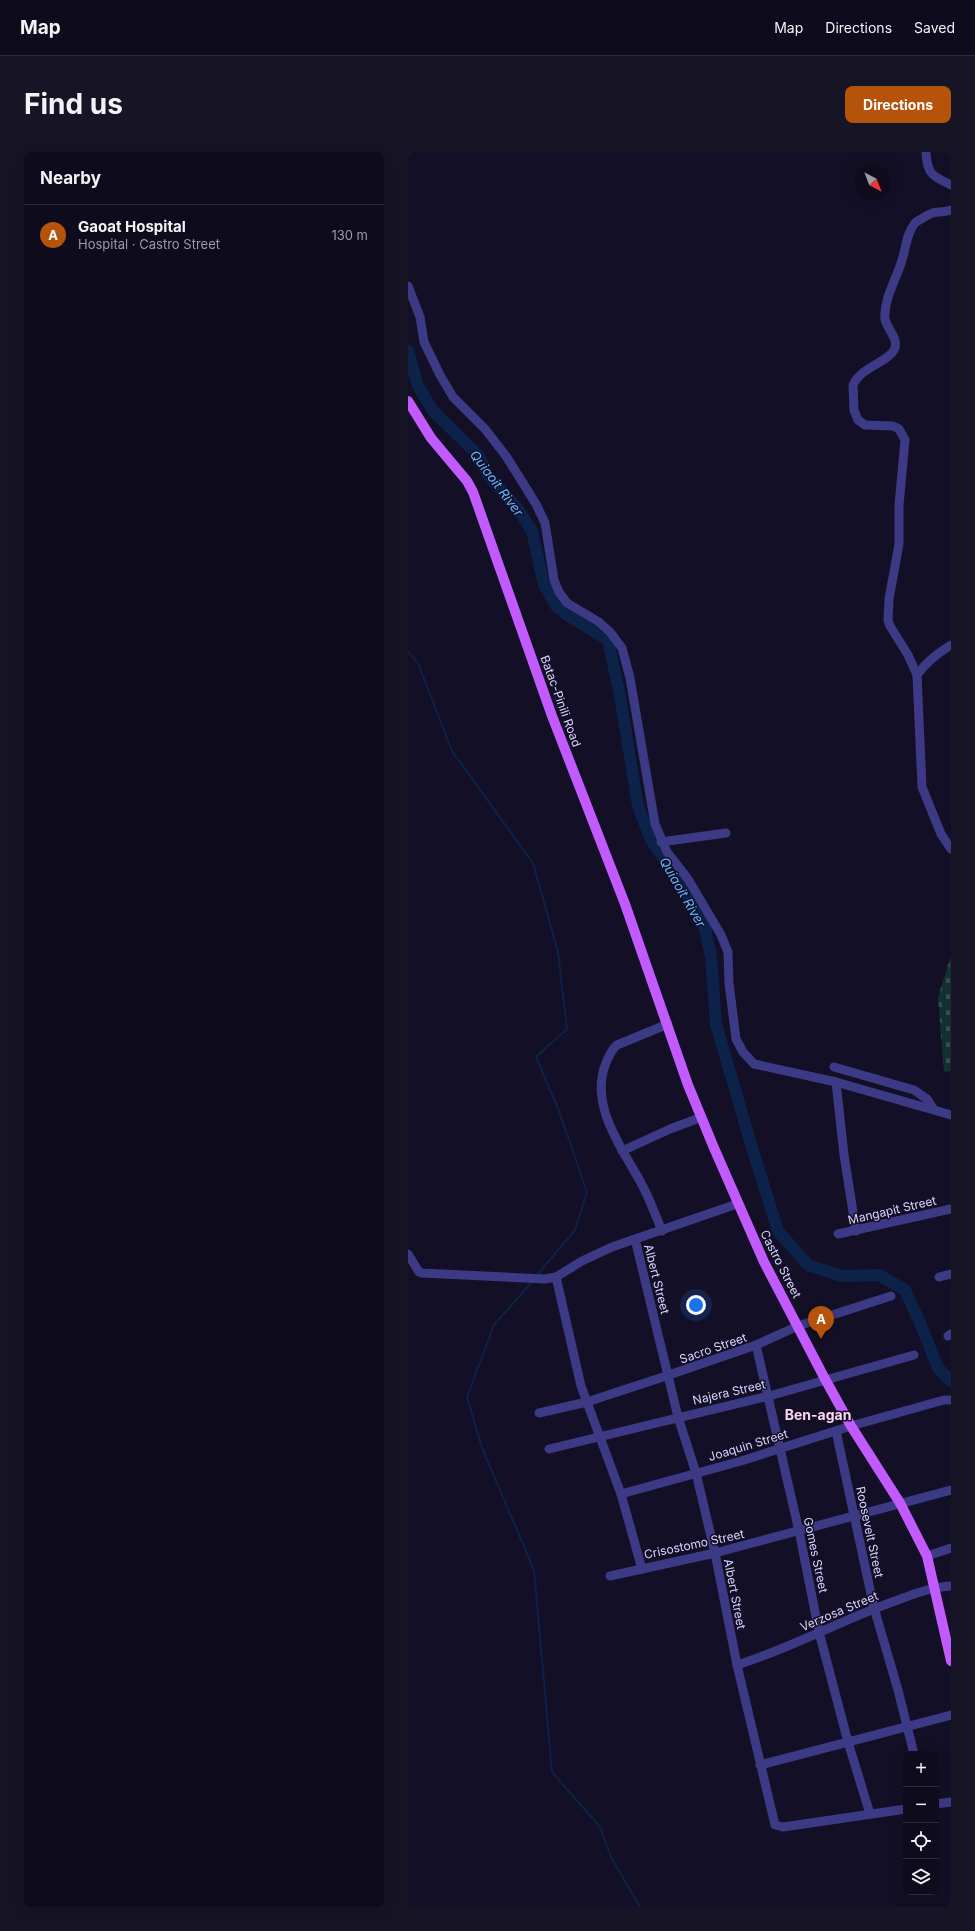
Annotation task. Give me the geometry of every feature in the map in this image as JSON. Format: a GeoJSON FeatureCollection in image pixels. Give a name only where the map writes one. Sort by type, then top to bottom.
{"type":"FeatureCollection","features":[{"type":"Feature","properties":{"kind":"main road","name":"Batac-Pinili Road"},"geometry":{"type":"LineString","coordinates":[[408,401],[431,438],[467,481],[473,492],[552,716],[625,904],[668,1024]]}},
{"type":"Feature","properties":{"kind":"main road","name":"Castro Street"},"geometry":{"type":"LineString","coordinates":[[668,1024],[688,1085],[737,1204],[764,1262],[824,1379],[851,1426],[900,1503],[927,1556],[951,1661]]}},
{"type":"Feature","properties":{"kind":"street"},"geometry":{"type":"LineString","coordinates":[[926,152],[930,173],[936,178],[951,185]]}},
{"type":"Feature","properties":{"kind":"street"},"geometry":{"type":"LineString","coordinates":[[951,210],[930,213],[916,222],[909,235],[903,259],[886,305],[885,319],[895,340],[896,346],[894,351],[889,356],[862,373],[853,385],[854,410],[861,423],[865,425],[893,426],[899,429],[905,440],[899,505],[899,544],[889,599],[888,620],[890,626],[908,655],[917,675],[922,787],[941,834],[951,850]]}},
{"type":"Feature","properties":{"kind":"street"},"geometry":{"type":"LineString","coordinates":[[408,286],[420,318],[424,342],[440,375],[453,397],[485,429],[506,456],[536,504],[545,523],[554,580],[559,592],[567,603],[599,622],[610,632],[622,648],[630,678],[655,824],[662,842],[692,885],[711,917],[728,952],[729,984],[736,1040],[743,1052],[754,1064],[836,1082],[951,1114]]}},
{"type":"Feature","properties":{"kind":"street"},"geometry":{"type":"LineString","coordinates":[[917,675],[922,667],[933,656],[951,645]]}},
{"type":"Feature","properties":{"kind":"street"},"geometry":{"type":"LineString","coordinates":[[662,842],[726,833]]}},
{"type":"Feature","properties":{"kind":"street"},"geometry":{"type":"LineString","coordinates":[[662,1231],[648,1195],[622,1151],[608,1122],[605,1112],[601,1080],[603,1070],[611,1050],[617,1045],[668,1024]]}},
{"type":"Feature","properties":{"kind":"street"},"geometry":{"type":"LineString","coordinates":[[834,1067],[914,1090],[927,1100],[934,1110]]}},
{"type":"Feature","properties":{"kind":"street"},"geometry":{"type":"LineString","coordinates":[[836,1082],[844,1154],[856,1231]]}},
{"type":"Feature","properties":{"kind":"street"},"geometry":{"type":"LineString","coordinates":[[622,1151],[670,1129],[702,1118]]}},
{"type":"Feature","properties":{"kind":"street"},"geometry":{"type":"LineString","coordinates":[[408,1254],[422,1274],[538,1279],[556,1277],[596,1254],[737,1204]]}},
{"type":"Feature","properties":{"kind":"street","name":"Mangapit Street"},"geometry":{"type":"LineString","coordinates":[[838,1234],[951,1209]]}},
{"type":"Feature","properties":{"kind":"street","name":"Albert Street"},"geometry":{"type":"LineString","coordinates":[[635,1239],[678,1417],[696,1473],[715,1553],[737,1664],[775,1825],[779,1827],[903,1809]]}},
{"type":"Feature","properties":{"kind":"street"},"geometry":{"type":"LineString","coordinates":[[939,1277],[951,1274]]}},
{"type":"Feature","properties":{"kind":"street","name":"Crisostomo Street"},"geometry":{"type":"LineString","coordinates":[[556,1277],[577,1374],[621,1494],[642,1569],[715,1553],[799,1531],[854,1514],[951,1490]]}},
{"type":"Feature","properties":{"kind":"street","name":"Sacro Street"},"geometry":{"type":"LineString","coordinates":[[539,1414],[587,1402],[669,1376],[756,1345],[798,1326],[891,1296]]}},
{"type":"Feature","properties":{"kind":"street","name":"Gomes Street"},"geometry":{"type":"LineString","coordinates":[[756,1345],[799,1531],[819,1632],[848,1742],[870,1814]]}},
{"type":"Feature","properties":{"kind":"street","name":"Najera Street"},"geometry":{"type":"LineString","coordinates":[[548,1449],[769,1396],[824,1379],[914,1355]]}},
{"type":"Feature","properties":{"kind":"street","name":"Joaquin Street"},"geometry":{"type":"LineString","coordinates":[[621,1494],[851,1426],[944,1400],[951,1400]]}},
{"type":"Feature","properties":{"kind":"street","name":"Roosevelt Street"},"geometry":{"type":"LineString","coordinates":[[836,1431],[874,1608],[908,1727],[913,1751]]}},
{"type":"Feature","properties":{"kind":"street"},"geometry":{"type":"LineString","coordinates":[[927,1556],[951,1548]]}},
{"type":"Feature","properties":{"kind":"street"},"geometry":{"type":"LineString","coordinates":[[610,1576],[642,1569]]}},
{"type":"Feature","properties":{"kind":"street","name":"Verzosa Street"},"geometry":{"type":"LineString","coordinates":[[737,1664],[769,1655],[874,1608],[935,1587],[951,1586]]}},
{"type":"Feature","properties":{"kind":"street"},"geometry":{"type":"LineString","coordinates":[[760,1765],[951,1715]]}},
{"type":"Feature","properties":{"kind":"street"},"geometry":{"type":"LineString","coordinates":[[939,1804],[951,1802]]}},
{"type":"Feature","properties":{"kind":"green space"},"geometry":{"type":"Polygon","coordinates":[[[951,956],[951,1071],[944,1072],[938,997],[951,956]]]}},
{"type":"Feature","properties":{"kind":"waterway","name":"Quiaoit River"},"geometry":{"type":"LineString","coordinates":[[408,351],[418,386],[433,411],[479,456],[487,474],[518,509],[532,531],[544,585],[556,606],[567,615],[608,640],[620,696],[638,806],[651,840],[676,875],[705,928],[711,957],[716,1024],[778,1231],[808,1265],[842,1276],[879,1275],[905,1290],[938,1368],[951,1381]]}},
{"type":"Feature","properties":{"kind":"waterway"},"geometry":{"type":"LineString","coordinates":[[408,652],[418,663],[452,751],[533,863],[558,952],[567,1029],[536,1057],[559,1111],[587,1192],[575,1230],[537,1275]]}},
{"type":"Feature","properties":{"kind":"waterway"},"geometry":{"type":"LineString","coordinates":[[532,1282],[494,1325],[467,1397],[482,1448],[534,1570],[552,1772],[600,1827],[611,1857],[640,1907]]}},
{"type":"Feature","properties":{"kind":"place","name":"Gaoat Hospital"},"geometry":{"type":"Point","coordinates":[821,1339]}},
{"type":"Feature","properties":{"kind":"district","name":"Ben-agan"},"geometry":{"type":"Point","coordinates":[818,1414]}}]}
